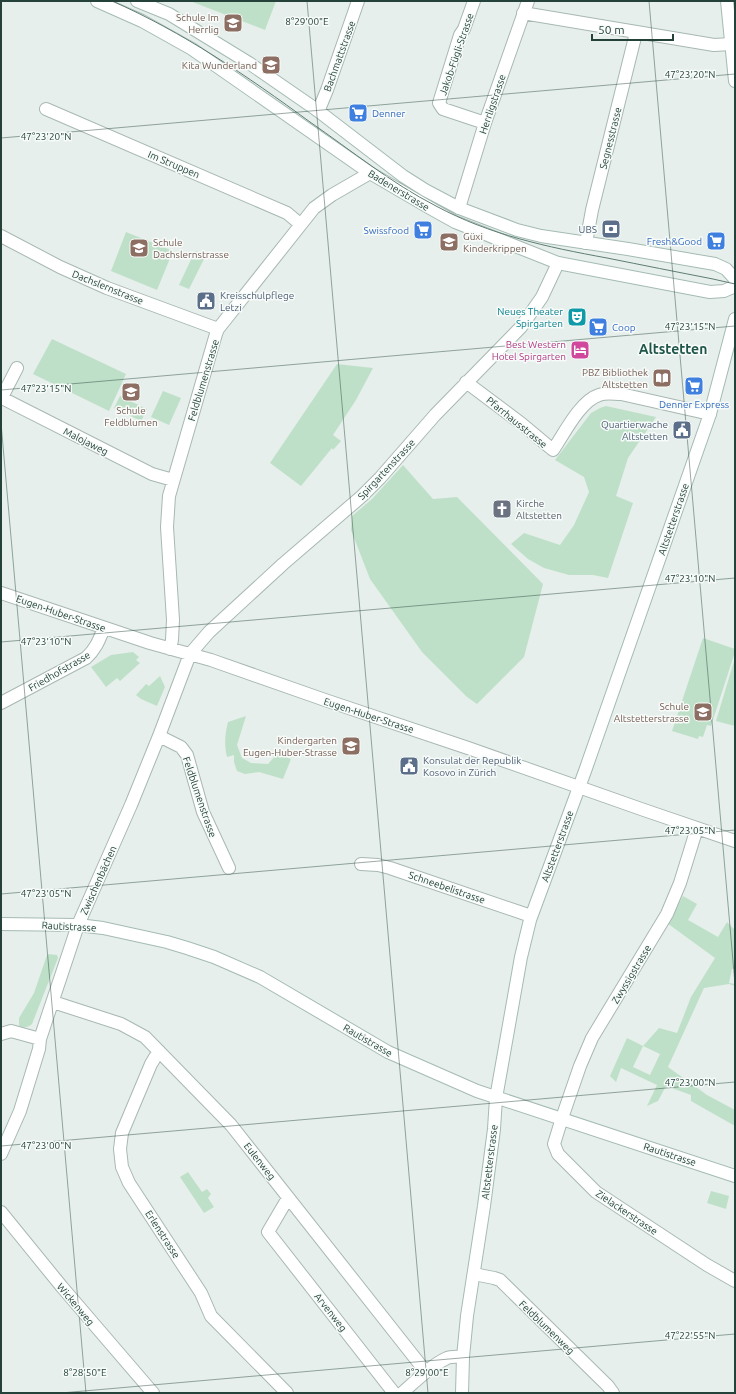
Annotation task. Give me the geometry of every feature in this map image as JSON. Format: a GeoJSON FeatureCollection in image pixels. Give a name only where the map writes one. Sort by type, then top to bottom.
{"type":"FeatureCollection","features":[{"type":"Feature","properties":{"kind":"street","name":"Badenerstrasse"},"geometry":{"type":"LineString","coordinates":[[96,1],[142,21],[192,49],[370,173],[456,222],[558,263],[710,292],[724,291],[735,286]]}},
{"type":"Feature","properties":{"kind":"street","name":"Badenerstrasse"},"geometry":{"type":"LineString","coordinates":[[137,1],[169,14],[249,63],[317,110],[403,176],[425,190],[459,208],[517,230],[548,237],[715,264],[726,269],[735,279]]}},
{"type":"Feature","properties":{"kind":"street","name":"Bachmattstrasse"},"geometry":{"type":"LineString","coordinates":[[317,110],[320,107],[327,90],[358,1]]}},
{"type":"Feature","properties":{"kind":"street","name":"Jakob-Fügli-Strasse"},"geometry":{"type":"LineString","coordinates":[[474,1],[464,29],[460,35],[439,102],[443,108],[485,123]]}},
{"type":"Feature","properties":{"kind":"street","name":"Herrligstrasse"},"geometry":{"type":"LineString","coordinates":[[459,208],[485,123],[528,1]]}},
{"type":"Feature","properties":{"kind":"street"},"geometry":{"type":"LineString","coordinates":[[727,1],[735,81]]}},
{"type":"Feature","properties":{"kind":"street"},"geometry":{"type":"LineString","coordinates":[[523,13],[714,45],[731,44]]}},
{"type":"Feature","properties":{"kind":"street","name":"Segnesstrasse"},"geometry":{"type":"LineString","coordinates":[[586,243],[592,210],[636,33]]}},
{"type":"Feature","properties":{"kind":"street","name":"Im Struppen"},"geometry":{"type":"LineString","coordinates":[[46,109],[287,213],[300,224]]}},
{"type":"Feature","properties":{"kind":"street","name":"Feldblumenstrasse"},"geometry":{"type":"LineString","coordinates":[[170,649],[173,620],[167,515],[169,496],[218,329],[314,208],[332,195],[370,173],[383,160]]}},
{"type":"Feature","properties":{"kind":"street","name":"Dachslernstrasse"},"geometry":{"type":"LineString","coordinates":[[1,236],[60,267],[107,288],[218,329]]}},
{"type":"Feature","properties":{"kind":"street","name":"Spirgartenstrasse"},"geometry":{"type":"LineString","coordinates":[[190,654],[209,632],[283,564],[362,496],[380,478],[435,415],[521,327],[542,297],[558,263]]}},
{"type":"Feature","properties":{"kind":"street","name":"Altstetterstrasse"},"geometry":{"type":"LineString","coordinates":[[462,1393],[463,1357],[467,1316],[494,1129],[496,1098],[521,957],[532,916],[710,414],[735,320]]}},
{"type":"Feature","properties":{"kind":"street","name":"Malojaweg"},"geometry":{"type":"LineString","coordinates":[[17,368],[1,399],[152,474],[173,480]]}},
{"type":"Feature","properties":{"kind":"street","name":"Pfarrhausstrasse"},"geometry":{"type":"LineString","coordinates":[[466,382],[522,424],[553,450],[584,406],[591,399],[600,394],[621,394],[710,414]]}},
{"type":"Feature","properties":{"kind":"street","name":"Eugen-Huber-Strasse"},"geometry":{"type":"LineString","coordinates":[[1,593],[170,649],[212,660],[735,841]]}},
{"type":"Feature","properties":{"kind":"street","name":"Friedhofstrasse"},"geometry":{"type":"LineString","coordinates":[[1,703],[86,658],[97,646],[104,628]]}},
{"type":"Feature","properties":{"kind":"street","name":"Zwischenbächen"},"geometry":{"type":"LineString","coordinates":[[1,1154],[20,1111],[39,1049],[40,1039],[78,925],[131,805],[190,654]]}},
{"type":"Feature","properties":{"kind":"street","name":"Feldblumenstrasse"},"geometry":{"type":"LineString","coordinates":[[159,736],[181,747],[187,756],[203,812],[229,868]]}},
{"type":"Feature","properties":{"kind":"street","name":"Zwyssigstrasse"},"geometry":{"type":"LineString","coordinates":[[562,1118],[580,1066],[592,1038],[667,914],[680,883],[697,828]]}},
{"type":"Feature","properties":{"kind":"street","name":"Schneebelistrasse"},"geometry":{"type":"LineString","coordinates":[[361,864],[378,865],[390,868],[532,916]]}},
{"type":"Feature","properties":{"kind":"street","name":"Rautistrasse"},"geometry":{"type":"LineString","coordinates":[[1,924],[78,925],[104,928],[167,942],[214,957],[280,988],[388,1052],[427,1070],[496,1098],[562,1118],[735,1176]]}},
{"type":"Feature","properties":{"kind":"street","name":"Eulenweg"},"geometry":{"type":"LineString","coordinates":[[53,1002],[121,1024],[145,1037],[231,1125],[426,1372]]}},
{"type":"Feature","properties":{"kind":"street"},"geometry":{"type":"LineString","coordinates":[[1,1034],[11,1031],[40,1039]]}},
{"type":"Feature","properties":{"kind":"street","name":"Erlenstrasse"},"geometry":{"type":"LineString","coordinates":[[159,1051],[151,1064],[122,1133],[120,1149],[122,1167],[129,1182],[201,1293],[211,1316],[287,1393]]}},
{"type":"Feature","properties":{"kind":"street","name":"Zielackerstrasse"},"geometry":{"type":"LineString","coordinates":[[562,1118],[554,1144],[555,1149],[558,1154],[596,1192],[707,1265],[735,1281]]}},
{"type":"Feature","properties":{"kind":"street","name":"Arvenweg"},"geometry":{"type":"LineString","coordinates":[[288,1198],[268,1232],[394,1393]]}},
{"type":"Feature","properties":{"kind":"street","name":"Wickenweg"},"geometry":{"type":"LineString","coordinates":[[1,1212],[52,1276],[153,1393]]}},
{"type":"Feature","properties":{"kind":"street","name":"Feldblumenweg"},"geometry":{"type":"LineString","coordinates":[[474,1274],[500,1280],[608,1386],[613,1393]]}},
{"type":"Feature","properties":{"kind":"street"},"geometry":{"type":"LineString","coordinates":[[402,1393],[426,1372],[448,1358],[463,1357]]}},
{"type":"Feature","properties":{"kind":"green space"},"geometry":{"type":"Polygon","coordinates":[[[190,1],[276,1],[265,30],[190,1]]]}},
{"type":"Feature","properties":{"kind":"green space"},"geometry":{"type":"Polygon","coordinates":[[[126,232],[173,251],[157,290],[111,271],[126,232]]]}},
{"type":"Feature","properties":{"kind":"green space"},"geometry":{"type":"Polygon","coordinates":[[[195,251],[206,255],[189,289],[179,285],[195,251]]]}},
{"type":"Feature","properties":{"kind":"green space"},"geometry":{"type":"Polygon","coordinates":[[[52,339],[126,374],[109,411],[33,374],[52,339]]]}},
{"type":"Feature","properties":{"kind":"green space"},"geometry":{"type":"Polygon","coordinates":[[[337,364],[373,368],[356,400],[333,435],[341,441],[333,450],[332,448],[301,486],[270,463],[337,364]]]}},
{"type":"Feature","properties":{"kind":"green space"},"geometry":{"type":"Polygon","coordinates":[[[163,391],[181,398],[169,425],[151,417],[163,391]]]}},
{"type":"Feature","properties":{"kind":"green space"},"geometry":{"type":"Polygon","coordinates":[[[120,396],[147,409],[141,421],[114,408],[120,396]]]}},
{"type":"Feature","properties":{"kind":"green space"},"geometry":{"type":"Polygon","coordinates":[[[606,406],[656,417],[628,458],[616,496],[633,503],[608,578],[593,575],[569,575],[544,568],[528,559],[511,544],[524,533],[560,545],[574,525],[589,492],[584,477],[555,460],[591,413],[606,406]]]}},
{"type":"Feature","properties":{"kind":"green space"},"geometry":{"type":"Polygon","coordinates":[[[403,465],[433,499],[457,497],[543,584],[524,657],[477,704],[467,697],[422,652],[370,579],[351,530],[352,516],[372,499],[403,465]]]}},
{"type":"Feature","properties":{"kind":"green space"},"geometry":{"type":"Polygon","coordinates":[[[703,638],[735,649],[735,652],[711,726],[707,725],[703,737],[699,736],[698,739],[672,731],[703,638]]]}},
{"type":"Feature","properties":{"kind":"green space"},"geometry":{"type":"Polygon","coordinates":[[[133,652],[139,657],[136,660],[140,663],[120,681],[117,678],[106,687],[91,667],[111,655],[133,652]]]}},
{"type":"Feature","properties":{"kind":"green space"},"geometry":{"type":"Polygon","coordinates":[[[735,661],[735,726],[716,721],[735,661]]]}},
{"type":"Feature","properties":{"kind":"green space"},"geometry":{"type":"Polygon","coordinates":[[[160,676],[165,687],[157,706],[141,699],[136,695],[146,684],[149,686],[160,676]]]}},
{"type":"Feature","properties":{"kind":"green space"},"geometry":{"type":"Polygon","coordinates":[[[246,716],[237,745],[242,758],[251,763],[268,764],[277,754],[291,759],[283,779],[259,772],[245,774],[237,771],[234,762],[234,755],[227,757],[225,739],[228,722],[246,716]]]}},
{"type":"Feature","properties":{"kind":"green space"},"geometry":{"type":"Polygon","coordinates":[[[683,896],[697,904],[688,920],[718,937],[727,922],[734,929],[735,969],[732,969],[729,983],[735,984],[735,986],[729,984],[704,988],[668,1067],[707,1095],[735,1110],[735,1126],[691,1101],[691,1095],[666,1086],[658,1101],[647,1106],[657,1085],[621,1068],[616,1082],[610,1076],[627,1038],[643,1046],[659,1028],[677,1033],[691,997],[715,958],[667,923],[683,896]],[[643,1046],[633,1067],[650,1075],[660,1054],[643,1046]]]}},
{"type":"Feature","properties":{"kind":"green space"},"geometry":{"type":"Polygon","coordinates":[[[48,954],[57,955],[58,958],[32,1024],[27,1027],[21,1027],[19,1026],[19,1018],[34,993],[48,954]]]}},
{"type":"Feature","properties":{"kind":"green space"},"geometry":{"type":"Polygon","coordinates":[[[188,1172],[202,1192],[207,1189],[211,1194],[208,1198],[214,1207],[204,1213],[180,1177],[188,1172]]]}},
{"type":"Feature","properties":{"kind":"green space"},"geometry":{"type":"Polygon","coordinates":[[[711,1191],[729,1196],[726,1209],[707,1203],[711,1191]]]}},
{"type":"Feature","properties":{"kind":"tram line"},"geometry":{"type":"LineString","coordinates":[[112,1],[164,27],[214,56],[262,88],[387,177],[419,197],[456,216],[477,225],[519,239],[585,254],[735,284]]}},
{"type":"Feature","properties":{"kind":"place","name":"Schule Im Herrlig"},"geometry":{"type":"Point","coordinates":[233,23]}},
{"type":"Feature","properties":{"kind":"place","name":"Kita Wunderland"},"geometry":{"type":"Point","coordinates":[271,65]}},
{"type":"Feature","properties":{"kind":"place","name":"Denner"},"geometry":{"type":"Point","coordinates":[358,113]}},
{"type":"Feature","properties":{"kind":"place","name":"UBS"},"geometry":{"type":"Point","coordinates":[611,229]}},
{"type":"Feature","properties":{"kind":"place","name":"Swissfood"},"geometry":{"type":"Point","coordinates":[423,230]}},
{"type":"Feature","properties":{"kind":"place","name":"Fresh&Good"},"geometry":{"type":"Point","coordinates":[716,241]}},
{"type":"Feature","properties":{"kind":"place","name":"Güxi Kinderkrippen"},"geometry":{"type":"Point","coordinates":[449,242]}},
{"type":"Feature","properties":{"kind":"place","name":"Schule Dachslernstrasse"},"geometry":{"type":"Point","coordinates":[139,248]}},
{"type":"Feature","properties":{"kind":"place","name":"Kreisschulpflege Letzi"},"geometry":{"type":"Point","coordinates":[206,301]}},
{"type":"Feature","properties":{"kind":"place","name":"Neues Theater Spirgarten"},"geometry":{"type":"Point","coordinates":[577,317]}},
{"type":"Feature","properties":{"kind":"place","name":"Coop"},"geometry":{"type":"Point","coordinates":[598,327]}},
{"type":"Feature","properties":{"kind":"place","name":"Best Western Hotel Spirgarten"},"geometry":{"type":"Point","coordinates":[580,350]}},
{"type":"Feature","properties":{"kind":"place","name":"PBZ Bibliothek Altstetten"},"geometry":{"type":"Point","coordinates":[662,378]}},
{"type":"Feature","properties":{"kind":"place","name":"Denner Express"},"geometry":{"type":"Point","coordinates":[694,386]}},
{"type":"Feature","properties":{"kind":"place","name":"Schule Feldblumen"},"geometry":{"type":"Point","coordinates":[131,392]}},
{"type":"Feature","properties":{"kind":"place","name":"Quartierwache Altstetten"},"geometry":{"type":"Point","coordinates":[682,430]}},
{"type":"Feature","properties":{"kind":"place","name":"Kirche Altstetten"},"geometry":{"type":"Point","coordinates":[502,509]}},
{"type":"Feature","properties":{"kind":"place","name":"Schule Altstetterstrasse"},"geometry":{"type":"Point","coordinates":[703,712]}},
{"type":"Feature","properties":{"kind":"place","name":"Kindergarten Eugen-Huber-Strasse"},"geometry":{"type":"Point","coordinates":[351,746]}},
{"type":"Feature","properties":{"kind":"place","name":"Konsulat der Republik Kosovo in Zürich"},"geometry":{"type":"Point","coordinates":[409,766]}},
{"type":"Feature","properties":{"kind":"district","name":"Altstetten"},"geometry":{"type":"Point","coordinates":[673,349]}}]}
